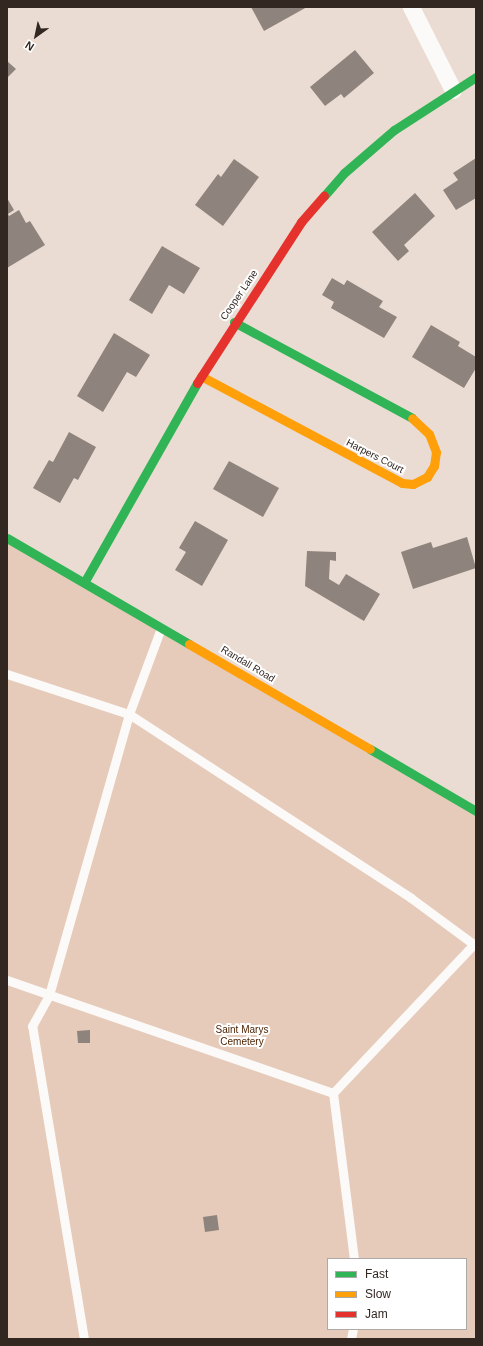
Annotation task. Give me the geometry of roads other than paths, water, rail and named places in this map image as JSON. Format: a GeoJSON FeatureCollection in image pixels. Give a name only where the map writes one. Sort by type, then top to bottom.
{"type":"FeatureCollection","features":[{"type":"Feature","properties":{"kind":"street"},"geometry":{"type":"LineString","coordinates":[[411,7],[453,90]]}},
{"type":"Feature","properties":{"kind":"street","name":"Cooper Lane"},"geometry":{"type":"LineString","coordinates":[[85,581],[201,376],[234,322],[301,222],[344,173],[394,130],[453,90],[476,77]]}},
{"type":"Feature","properties":{"kind":"street","name":"Harpers Court"},"geometry":{"type":"LineString","coordinates":[[201,376],[402,483],[413,484],[427,477],[434,466],[436,452],[429,434],[412,417],[234,322]]}},
{"type":"Feature","properties":{"kind":"street","name":"Randall Road"},"geometry":{"type":"LineString","coordinates":[[7,538],[85,581],[476,811]]}},
{"type":"Feature","properties":{"kind":"lane"},"geometry":{"type":"LineString","coordinates":[[84,1339],[32,1026],[49,995],[128,714],[161,626]]}},
{"type":"Feature","properties":{"kind":"lane"},"geometry":{"type":"LineString","coordinates":[[7,674],[128,714],[411,898],[475,945],[333,1093]]}},
{"type":"Feature","properties":{"kind":"lane"},"geometry":{"type":"LineString","coordinates":[[7,980],[333,1093]]}},
{"type":"Feature","properties":{"kind":"lane"},"geometry":{"type":"LineString","coordinates":[[333,1093],[354,1258]]}},
{"type":"Feature","properties":{"kind":"park label","name":"Saint Marys Cemetery"},"geometry":{"type":"Point","coordinates":[242,1034]}}]}
